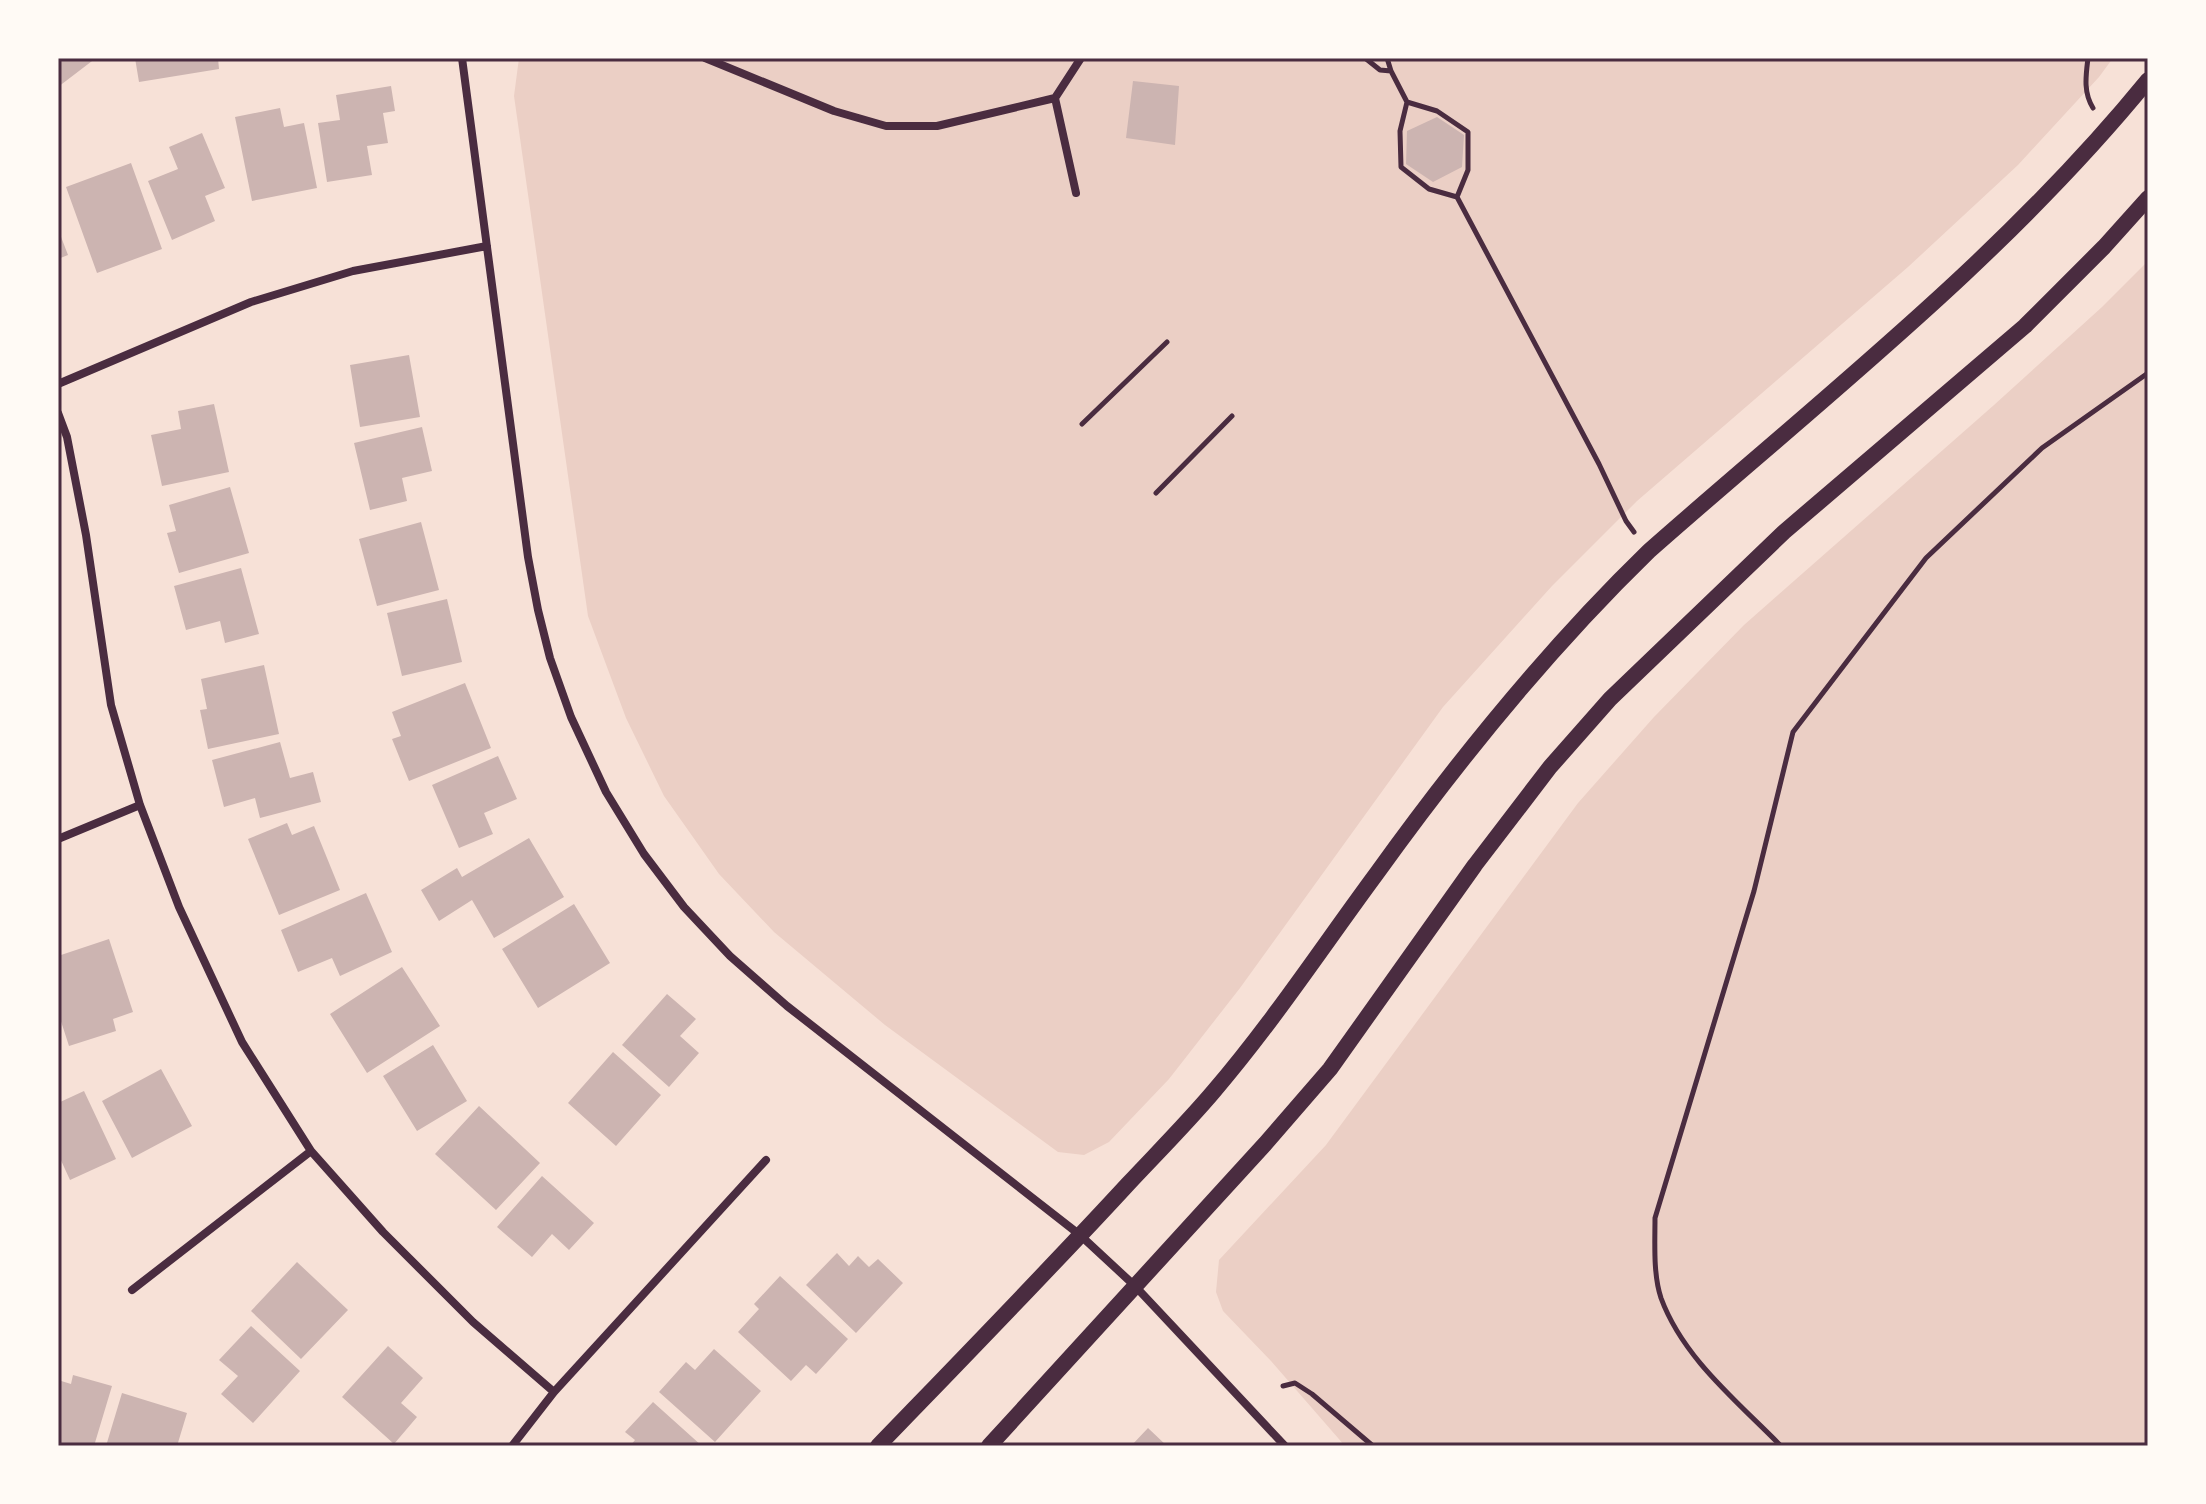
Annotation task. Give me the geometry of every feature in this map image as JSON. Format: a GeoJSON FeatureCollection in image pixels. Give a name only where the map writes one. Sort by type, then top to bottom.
{"type":"FeatureCollection","features":[{"type":"Feature","properties":{"kind":"main road"},"geometry":{"type":"LineString","coordinates":[[878,1446],[1214,1091],[1299,982],[1453,771],[1524,683],[1600,598],[1649,551],[1973,268],[2107,128],[2148,80]]}},
{"type":"Feature","properties":{"kind":"main road"},"geometry":{"type":"LineString","coordinates":[[989,1446],[1330,1069],[1550,767],[1610,699],[1784,532],[2025,326],[2148,198]]}},
{"type":"Feature","properties":{"kind":"street"},"geometry":{"type":"LineString","coordinates":[[462,58],[528,557],[538,610],[550,658],[571,717],[606,792],[644,854],[684,907],[730,956],[787,1006],[1080,1235],[1135,1286],[1285,1446]]}},
{"type":"Feature","properties":{"kind":"street"},"geometry":{"type":"LineString","coordinates":[[705,58],[834,111],[886,126],[937,126],[1055,98],[1081,58]]}},
{"type":"Feature","properties":{"kind":"street"},"geometry":{"type":"LineString","coordinates":[[1055,98],[1076,193]]}},
{"type":"Feature","properties":{"kind":"street"},"geometry":{"type":"LineString","coordinates":[[58,384],[251,302],[353,271],[487,246]]}},
{"type":"Feature","properties":{"kind":"street"},"geometry":{"type":"LineString","coordinates":[[58,413],[67,437],[86,535],[111,705],[140,805],[179,907],[242,1042],[311,1151],[383,1232],[473,1322],[554,1392]]}},
{"type":"Feature","properties":{"kind":"street"},"geometry":{"type":"LineString","coordinates":[[58,839],[140,805]]}},
{"type":"Feature","properties":{"kind":"street"},"geometry":{"type":"LineString","coordinates":[[132,1290],[311,1151]]}},
{"type":"Feature","properties":{"kind":"street"},"geometry":{"type":"LineString","coordinates":[[512,1446],[554,1392],[766,1160]]}},
{"type":"Feature","properties":{"kind":"path"},"geometry":{"type":"LineString","coordinates":[[1365,58],[1380,70],[1391,71]]}},
{"type":"Feature","properties":{"kind":"path"},"geometry":{"type":"LineString","coordinates":[[1387,58],[1407,102],[1400,131],[1401,167],[1429,189],[1457,197],[1599,464],[1626,521],[1649,551]]}},
{"type":"Feature","properties":{"kind":"path"},"geometry":{"type":"LineString","coordinates":[[2088,58],[2087,99],[2107,128]]}},
{"type":"Feature","properties":{"kind":"path"},"geometry":{"type":"LineString","coordinates":[[1407,102],[1437,111],[1468,132],[1468,170],[1457,197]]}},
{"type":"Feature","properties":{"kind":"path"},"geometry":{"type":"LineString","coordinates":[[1082,424],[1167,342]]}},
{"type":"Feature","properties":{"kind":"path"},"geometry":{"type":"LineString","coordinates":[[1781,1446],[1697,1361],[1675,1328],[1660,1295],[1655,1218],[1754,891],[1793,732],[1926,558],[2042,448],[2148,373]]}},
{"type":"Feature","properties":{"kind":"path"},"geometry":{"type":"LineString","coordinates":[[1156,493],[1232,416]]}},
{"type":"Feature","properties":{"kind":"path"},"geometry":{"type":"LineString","coordinates":[[1283,1386],[1295,1383],[1312,1394],[1373,1446]]}},
{"type":"Feature","properties":{"kind":"shaded area"},"geometry":{"type":"Polygon","coordinates":[[[519,58],[2113,58],[2018,165],[1908,267],[1637,501],[1552,586],[1443,707],[1240,988],[1169,1079],[1109,1142],[1084,1155],[1058,1152],[885,1025],[774,932],[719,874],[664,796],[626,718],[588,616],[514,96],[519,58]]]}},
{"type":"Feature","properties":{"kind":"shaded area"},"geometry":{"type":"Polygon","coordinates":[[[2148,261],[2148,1446],[1345,1446],[1223,1311],[1216,1292],[1219,1260],[1326,1145],[1578,803],[1654,717],[1744,625],[1994,405],[2148,261]]]}},
{"type":"Feature","properties":{"kind":"building"},"geometry":{"type":"Polygon","coordinates":[[[58,58],[96,58],[58,87],[58,58]]]}},
{"type":"Feature","properties":{"kind":"building"},"geometry":{"type":"Polygon","coordinates":[[[135,58],[218,58],[219,69],[139,82],[135,58]]]}},
{"type":"Feature","properties":{"kind":"building"},"geometry":{"type":"Polygon","coordinates":[[[1133,81],[1179,86],[1175,145],[1126,138],[1133,81]]]}},
{"type":"Feature","properties":{"kind":"building"},"geometry":{"type":"Polygon","coordinates":[[[391,86],[395,111],[383,113],[388,143],[367,146],[372,175],[327,182],[318,123],[340,120],[336,95],[391,86]]]}},
{"type":"Feature","properties":{"kind":"building"},"geometry":{"type":"Polygon","coordinates":[[[280,108],[284,127],[304,123],[317,188],[252,201],[235,117],[280,108]]]}},
{"type":"Feature","properties":{"kind":"building"},"geometry":{"type":"Polygon","coordinates":[[[1437,117],[1464,135],[1462,167],[1433,182],[1406,164],[1407,131],[1437,117]]]}},
{"type":"Feature","properties":{"kind":"building"},"geometry":{"type":"Polygon","coordinates":[[[202,133],[225,188],[205,196],[215,221],[172,240],[148,181],[178,169],[169,147],[202,133]]]}},
{"type":"Feature","properties":{"kind":"building"},"geometry":{"type":"Polygon","coordinates":[[[131,163],[162,249],[97,273],[66,187],[131,163]]]}},
{"type":"Feature","properties":{"kind":"building"},"geometry":{"type":"Polygon","coordinates":[[[58,229],[68,255],[58,259],[58,229]]]}},
{"type":"Feature","properties":{"kind":"building"},"geometry":{"type":"Polygon","coordinates":[[[409,355],[420,417],[360,427],[350,365],[409,355]]]}},
{"type":"Feature","properties":{"kind":"building"},"geometry":{"type":"Polygon","coordinates":[[[214,404],[229,472],[162,486],[151,435],[181,429],[178,411],[214,404]]]}},
{"type":"Feature","properties":{"kind":"building"},"geometry":{"type":"Polygon","coordinates":[[[422,427],[432,471],[402,478],[407,501],[370,510],[354,443],[422,427]]]}},
{"type":"Feature","properties":{"kind":"building"},"geometry":{"type":"Polygon","coordinates":[[[230,487],[249,553],[179,573],[167,533],[176,531],[169,505],[230,487]]]}},
{"type":"Feature","properties":{"kind":"building"},"geometry":{"type":"Polygon","coordinates":[[[421,522],[439,590],[377,606],[359,539],[421,522]]]}},
{"type":"Feature","properties":{"kind":"building"},"geometry":{"type":"Polygon","coordinates":[[[241,568],[259,634],[225,643],[220,621],[186,630],[174,586],[241,568]]]}},
{"type":"Feature","properties":{"kind":"building"},"geometry":{"type":"Polygon","coordinates":[[[447,599],[462,662],[402,676],[387,613],[447,599]]]}},
{"type":"Feature","properties":{"kind":"building"},"geometry":{"type":"Polygon","coordinates":[[[264,665],[279,734],[208,749],[200,710],[207,709],[201,679],[264,665]]]}},
{"type":"Feature","properties":{"kind":"building"},"geometry":{"type":"Polygon","coordinates":[[[465,683],[491,748],[409,781],[392,739],[401,736],[392,712],[465,683]]]}},
{"type":"Feature","properties":{"kind":"building"},"geometry":{"type":"Polygon","coordinates":[[[280,742],[290,778],[313,772],[321,802],[260,818],[255,798],[224,807],[212,760],[280,742]]]}},
{"type":"Feature","properties":{"kind":"building"},"geometry":{"type":"Polygon","coordinates":[[[498,756],[517,799],[484,813],[493,834],[459,848],[432,785],[498,756]]]}},
{"type":"Feature","properties":{"kind":"building"},"geometry":{"type":"Polygon","coordinates":[[[287,823],[292,835],[314,826],[340,890],[279,915],[248,839],[287,823]]]}},
{"type":"Feature","properties":{"kind":"building"},"geometry":{"type":"Polygon","coordinates":[[[529,838],[564,897],[494,938],[472,900],[439,921],[421,890],[457,868],[462,877],[529,838]]]}},
{"type":"Feature","properties":{"kind":"building"},"geometry":{"type":"Polygon","coordinates":[[[366,893],[392,952],[340,976],[332,958],[298,972],[281,930],[366,893]]]}},
{"type":"Feature","properties":{"kind":"building"},"geometry":{"type":"Polygon","coordinates":[[[574,904],[610,963],[538,1008],[502,949],[574,904]]]}},
{"type":"Feature","properties":{"kind":"building"},"geometry":{"type":"Polygon","coordinates":[[[109,939],[133,1012],[113,1019],[116,1031],[69,1046],[58,1012],[58,956],[109,939]]]}},
{"type":"Feature","properties":{"kind":"building"},"geometry":{"type":"Polygon","coordinates":[[[402,967],[440,1026],[367,1073],[330,1014],[402,967]]]}},
{"type":"Feature","properties":{"kind":"building"},"geometry":{"type":"Polygon","coordinates":[[[667,994],[696,1019],[680,1036],[699,1053],[669,1087],[622,1045],[667,994]]]}},
{"type":"Feature","properties":{"kind":"building"},"geometry":{"type":"Polygon","coordinates":[[[433,1045],[467,1101],[417,1131],[383,1076],[433,1045]]]}},
{"type":"Feature","properties":{"kind":"building"},"geometry":{"type":"Polygon","coordinates":[[[613,1052],[661,1095],[616,1146],[568,1103],[613,1052]]]}},
{"type":"Feature","properties":{"kind":"building"},"geometry":{"type":"Polygon","coordinates":[[[161,1069],[192,1126],[132,1158],[102,1101],[161,1069]]]}},
{"type":"Feature","properties":{"kind":"building"},"geometry":{"type":"Polygon","coordinates":[[[84,1091],[116,1159],[70,1180],[58,1157],[58,1103],[84,1091]]]}},
{"type":"Feature","properties":{"kind":"building"},"geometry":{"type":"Polygon","coordinates":[[[479,1106],[540,1163],[496,1210],[435,1154],[479,1106]]]}},
{"type":"Feature","properties":{"kind":"building"},"geometry":{"type":"Polygon","coordinates":[[[542,1176],[594,1223],[569,1250],[552,1234],[532,1257],[497,1227],[542,1176]]]}},
{"type":"Feature","properties":{"kind":"building"},"geometry":{"type":"Polygon","coordinates":[[[837,1253],[849,1266],[858,1256],[869,1267],[878,1259],[903,1283],[856,1333],[806,1285],[837,1253]]]}},
{"type":"Feature","properties":{"kind":"building"},"geometry":{"type":"Polygon","coordinates":[[[297,1262],[348,1310],[301,1359],[251,1311],[297,1262]]]}},
{"type":"Feature","properties":{"kind":"building"},"geometry":{"type":"Polygon","coordinates":[[[780,1276],[848,1339],[816,1374],[806,1365],[791,1381],[738,1332],[759,1309],[754,1304],[780,1276]]]}},
{"type":"Feature","properties":{"kind":"building"},"geometry":{"type":"Polygon","coordinates":[[[251,1326],[300,1371],[253,1423],[221,1394],[238,1376],[219,1360],[251,1326]]]}},
{"type":"Feature","properties":{"kind":"building"},"geometry":{"type":"Polygon","coordinates":[[[388,1346],[423,1378],[401,1403],[417,1417],[394,1444],[342,1397],[388,1346]]]}},
{"type":"Feature","properties":{"kind":"building"},"geometry":{"type":"Polygon","coordinates":[[[714,1349],[761,1391],[715,1442],[659,1392],[686,1362],[695,1370],[714,1349]]]}},
{"type":"Feature","properties":{"kind":"building"},"geometry":{"type":"Polygon","coordinates":[[[73,1375],[112,1386],[94,1446],[58,1445],[58,1380],[71,1384],[73,1375]]]}},
{"type":"Feature","properties":{"kind":"building"},"geometry":{"type":"Polygon","coordinates":[[[122,1393],[187,1413],[177,1446],[106,1446],[122,1393]]]}},
{"type":"Feature","properties":{"kind":"building"},"geometry":{"type":"Polygon","coordinates":[[[653,1402],[702,1446],[630,1446],[635,1440],[625,1432],[653,1402]]]}},
{"type":"Feature","properties":{"kind":"building"},"geometry":{"type":"Polygon","coordinates":[[[1148,1428],[1167,1446],[1131,1446],[1148,1428]]]}}]}
